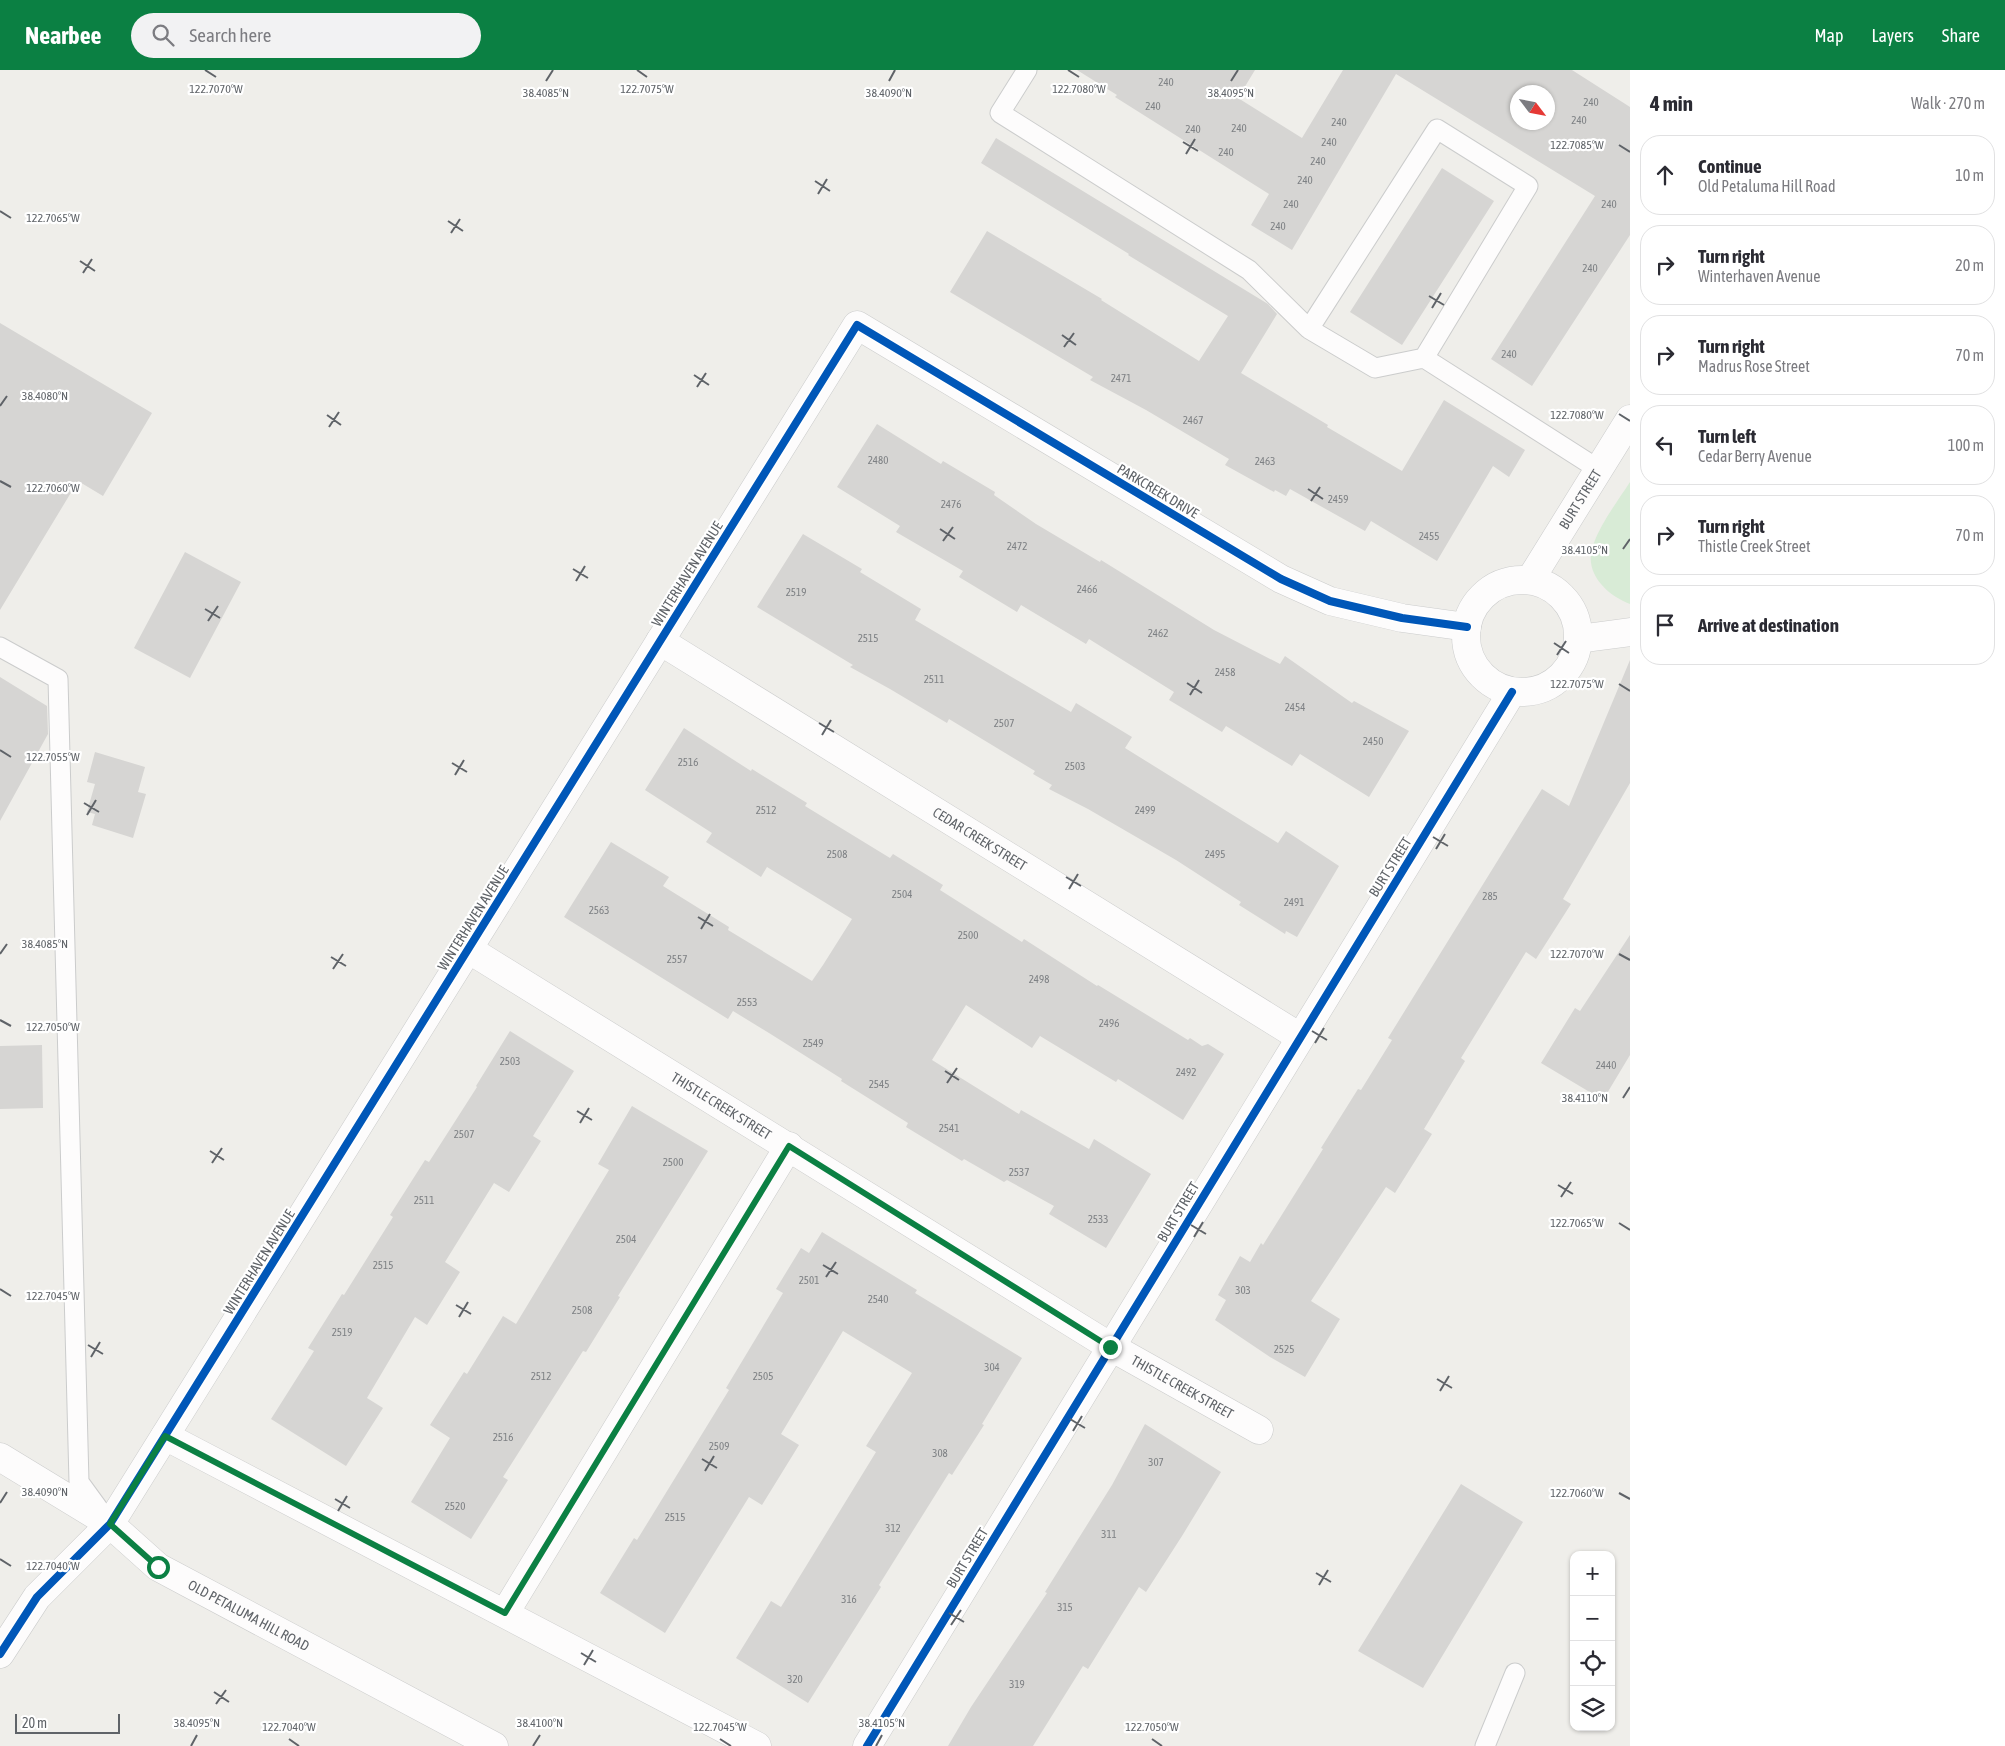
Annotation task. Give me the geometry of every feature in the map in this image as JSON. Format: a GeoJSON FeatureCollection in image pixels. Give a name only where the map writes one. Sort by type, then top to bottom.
{"type":"FeatureCollection","features":[{"type":"Feature","properties":{"kind":"street","name":"PARKCREEK DRIVE"},"geometry":{"type":"LineString","coordinates":[[857,325],[1281,579],[1330,600],[1402,618],[1467,627]]}},
{"type":"Feature","properties":{"kind":"street","name":"WINTERHAVEN AVENUE"},"geometry":{"type":"LineString","coordinates":[[110,1524],[857,325]]}},
{"type":"Feature","properties":{"kind":"street","name":"BURT STREET"},"geometry":{"type":"LineString","coordinates":[[1530,580],[1630,419]]}},
{"type":"Feature","properties":{"kind":"street"},"geometry":{"type":"LineString","coordinates":[[1512,580],[1530,580],[1545,584],[1564,597],[1573,611],[1577,621],[1578,639],[1576,653],[1570,666],[1558,680],[1540,690],[1512,692],[1486,679],[1478,671],[1467,646],[1467,627],[1469,616],[1476,603],[1490,590],[1512,580]]}},
{"type":"Feature","properties":{"kind":"street"},"geometry":{"type":"LineString","coordinates":[[1578,639],[1630,632]]}},
{"type":"Feature","properties":{"kind":"street","name":"CEDAR CREEK STREET"},"geometry":{"type":"LineString","coordinates":[[660,642],[1300,1037]]}},
{"type":"Feature","properties":{"kind":"street","name":"BURT STREET"},"geometry":{"type":"LineString","coordinates":[[867,1746],[1512,692]]}},
{"type":"Feature","properties":{"kind":"street","name":"THISTLE CREEK STREET"},"geometry":{"type":"LineString","coordinates":[[468,949],[789,1146],[1110,1347],[1258,1430]]}},
{"type":"Feature","properties":{"kind":"street"},"geometry":{"type":"LineString","coordinates":[[505,1613],[789,1146]]}},
{"type":"Feature","properties":{"kind":"street"},"geometry":{"type":"LineString","coordinates":[[165,1436],[757,1746]]}},
{"type":"Feature","properties":{"kind":"street","name":"OLD PETALUMA HILL ROAD"},"geometry":{"type":"LineString","coordinates":[[0,1457],[110,1524],[158,1567],[494,1746]]}},
{"type":"Feature","properties":{"kind":"street"},"geometry":{"type":"LineString","coordinates":[[0,1654],[37,1597],[110,1524]]}},
{"type":"Feature","properties":{"kind":"lane"},"geometry":{"type":"LineString","coordinates":[[1027,70],[1000,113],[1249,270],[1309,329],[1375,368],[1424,358],[1598,469]]}},
{"type":"Feature","properties":{"kind":"lane"},"geometry":{"type":"LineString","coordinates":[[1309,329],[1437,129],[1528,186],[1424,358]]}},
{"type":"Feature","properties":{"kind":"lane"},"geometry":{"type":"LineString","coordinates":[[0,647],[58,679],[79,1482],[110,1524]]}},
{"type":"Feature","properties":{"kind":"lane"},"geometry":{"type":"LineString","coordinates":[[1485,1746],[1515,1673]]}},
{"type":"Feature","properties":{"kind":"green space"},"geometry":{"type":"Polygon","coordinates":[[[1630,482],[1630,604],[1613,595],[1599,582],[1591,565],[1591,555],[1600,529],[1630,482]]]}},
{"type":"Feature","properties":{"kind":"building"},"geometry":{"type":"Polygon","coordinates":[[[1077,70],[1255,70],[1238,98],[1302,138],[1343,70],[1572,70],[1630,107],[1630,235],[1532,386],[1491,359],[1595,196],[1396,74],[1292,250],[1251,225],[1269,194],[1115,97],[1117,95],[1077,70]]]}},
{"type":"Feature","properties":{"kind":"building"},"geometry":{"type":"Polygon","coordinates":[[[996,138],[1268,304],[1277,314],[1241,373],[1402,471],[1444,400],[1525,450],[1509,477],[1493,466],[1437,561],[1371,521],[1365,531],[1290,489],[1286,496],[1275,490],[1274,492],[1225,465],[1229,459],[1146,410],[1090,380],[1093,377],[950,292],[987,231],[1102,299],[1199,361],[1228,316],[981,163],[996,138]]]}},
{"type":"Feature","properties":{"kind":"building"},"geometry":{"type":"Polygon","coordinates":[[[1442,168],[1494,201],[1402,345],[1350,312],[1442,168]]]}},
{"type":"Feature","properties":{"kind":"building"},"geometry":{"type":"Polygon","coordinates":[[[0,323],[152,413],[103,496],[78,481],[0,610],[0,323]]]}},
{"type":"Feature","properties":{"kind":"building"},"geometry":{"type":"Polygon","coordinates":[[[877,424],[941,464],[943,461],[995,492],[994,495],[1036,524],[1100,562],[1101,560],[1214,630],[1280,664],[1285,656],[1352,703],[1354,701],[1409,731],[1369,797],[1300,754],[1292,766],[1226,726],[1222,732],[1169,700],[1174,692],[1089,639],[1086,644],[1021,605],[1017,612],[959,577],[963,571],[896,532],[900,526],[837,487],[877,424]]]}},
{"type":"Feature","properties":{"kind":"building"},"geometry":{"type":"Polygon","coordinates":[[[803,534],[862,569],[860,572],[921,609],[915,620],[1071,712],[1076,703],[1132,737],[1125,748],[1278,843],[1286,831],[1339,866],[1297,937],[1286,931],[1285,934],[1239,905],[1241,902],[1176,860],[1088,809],[1049,789],[1052,785],[1033,774],[1035,771],[949,719],[947,723],[850,667],[853,665],[757,607],[803,534]]]}},
{"type":"Feature","properties":{"kind":"building"},"geometry":{"type":"Polygon","coordinates":[[[185,552],[241,582],[190,678],[134,648],[185,552]]]}},
{"type":"Feature","properties":{"kind":"building"},"geometry":{"type":"Polygon","coordinates":[[[1630,660],[1630,783],[1563,899],[1571,904],[1536,959],[1526,952],[1461,1058],[1465,1061],[1424,1129],[1432,1134],[1395,1193],[1386,1187],[1311,1301],[1340,1319],[1305,1377],[1270,1357],[1215,1320],[1226,1300],[1218,1295],[1240,1256],[1250,1262],[1261,1243],[1263,1245],[1358,1089],[1361,1090],[1392,1040],[1388,1038],[1542,789],[1569,806],[1630,660]]]}},
{"type":"Feature","properties":{"kind":"building"},"geometry":{"type":"Polygon","coordinates":[[[0,677],[47,706],[48,734],[0,821],[0,677]]]}},
{"type":"Feature","properties":{"kind":"building"},"geometry":{"type":"Polygon","coordinates":[[[684,728],[751,771],[752,769],[807,803],[805,806],[890,858],[893,854],[943,885],[940,890],[1022,942],[1024,939],[1097,986],[1188,1040],[1190,1038],[1202,1046],[1208,1044],[1224,1054],[1183,1120],[1118,1079],[1116,1082],[1040,1036],[1032,1048],[966,1005],[932,1060],[1019,1114],[1021,1110],[1089,1149],[1094,1139],[1151,1174],[1106,1248],[1049,1214],[1054,1206],[1007,1180],[1004,1182],[964,1159],[962,1161],[906,1127],[908,1123],[769,1033],[733,1011],[728,1019],[564,917],[611,842],[669,877],[663,886],[729,927],[728,930],[812,981],[823,965],[852,919],[767,867],[761,877],[706,842],[712,833],[645,790],[684,728]]]}},
{"type":"Feature","properties":{"kind":"building"},"geometry":{"type":"Polygon","coordinates":[[[95,752],[145,767],[138,792],[146,794],[133,838],[92,825],[95,814],[87,812],[95,784],[87,782],[95,752]]]}},
{"type":"Feature","properties":{"kind":"building"},"geometry":{"type":"Polygon","coordinates":[[[1630,935],[1630,1055],[1603,1100],[1541,1063],[1575,1008],[1580,1011],[1630,935]]]}},
{"type":"Feature","properties":{"kind":"building"},"geometry":{"type":"Polygon","coordinates":[[[510,1031],[574,1071],[533,1136],[541,1141],[509,1192],[494,1183],[445,1262],[460,1272],[427,1325],[415,1317],[367,1398],[383,1408],[346,1466],[271,1419],[314,1351],[308,1348],[393,1217],[390,1215],[425,1160],[429,1162],[510,1031]]]}},
{"type":"Feature","properties":{"kind":"building"},"geometry":{"type":"Polygon","coordinates":[[[42,1045],[43,1108],[0,1109],[0,1046],[42,1045]]]}},
{"type":"Feature","properties":{"kind":"building"},"geometry":{"type":"Polygon","coordinates":[[[632,1106],[708,1151],[618,1296],[620,1297],[586,1352],[583,1351],[503,1477],[508,1480],[471,1539],[411,1502],[450,1438],[430,1425],[464,1372],[467,1374],[503,1316],[516,1324],[609,1170],[598,1164],[632,1106]]]}},
{"type":"Feature","properties":{"kind":"building"},"geometry":{"type":"Polygon","coordinates":[[[822,1232],[917,1290],[915,1293],[1022,1358],[982,1424],[984,1425],[952,1475],[949,1473],[879,1585],[881,1587],[808,1703],[736,1658],[771,1601],[781,1607],[876,1452],[866,1446],[912,1373],[843,1331],[781,1434],[799,1445],[762,1505],[749,1497],[665,1633],[600,1593],[634,1538],[637,1540],[729,1390],[726,1388],[783,1293],[776,1289],[801,1248],[809,1253],[822,1232]]]}},
{"type":"Feature","properties":{"kind":"building"},"geometry":{"type":"Polygon","coordinates":[[[1145,1424],[1221,1472],[1182,1536],[1146,1592],[1139,1587],[1088,1669],[1083,1666],[1033,1746],[948,1746],[971,1707],[1047,1593],[1045,1592],[1112,1485],[1145,1424]]]}},
{"type":"Feature","properties":{"kind":"building"},"geometry":{"type":"Polygon","coordinates":[[[1461,1484],[1523,1522],[1423,1688],[1358,1651],[1461,1484]]]}},
{"type":"Feature","properties":{"kind":"cycle path"},"geometry":{"type":"LineString","coordinates":[[0,1654],[37,1597],[110,1524],[857,325],[1281,579],[1330,601],[1402,618],[1467,627]]}},
{"type":"Feature","properties":{"kind":"cycle path"},"geometry":{"type":"LineString","coordinates":[[867,1746],[1512,692]]}},
{"type":"Feature","properties":{"kind":"route"},"geometry":{"type":"LineString","coordinates":[[158,1567],[110,1524],[165,1436],[505,1613],[789,1146],[1110,1347]]}}]}
